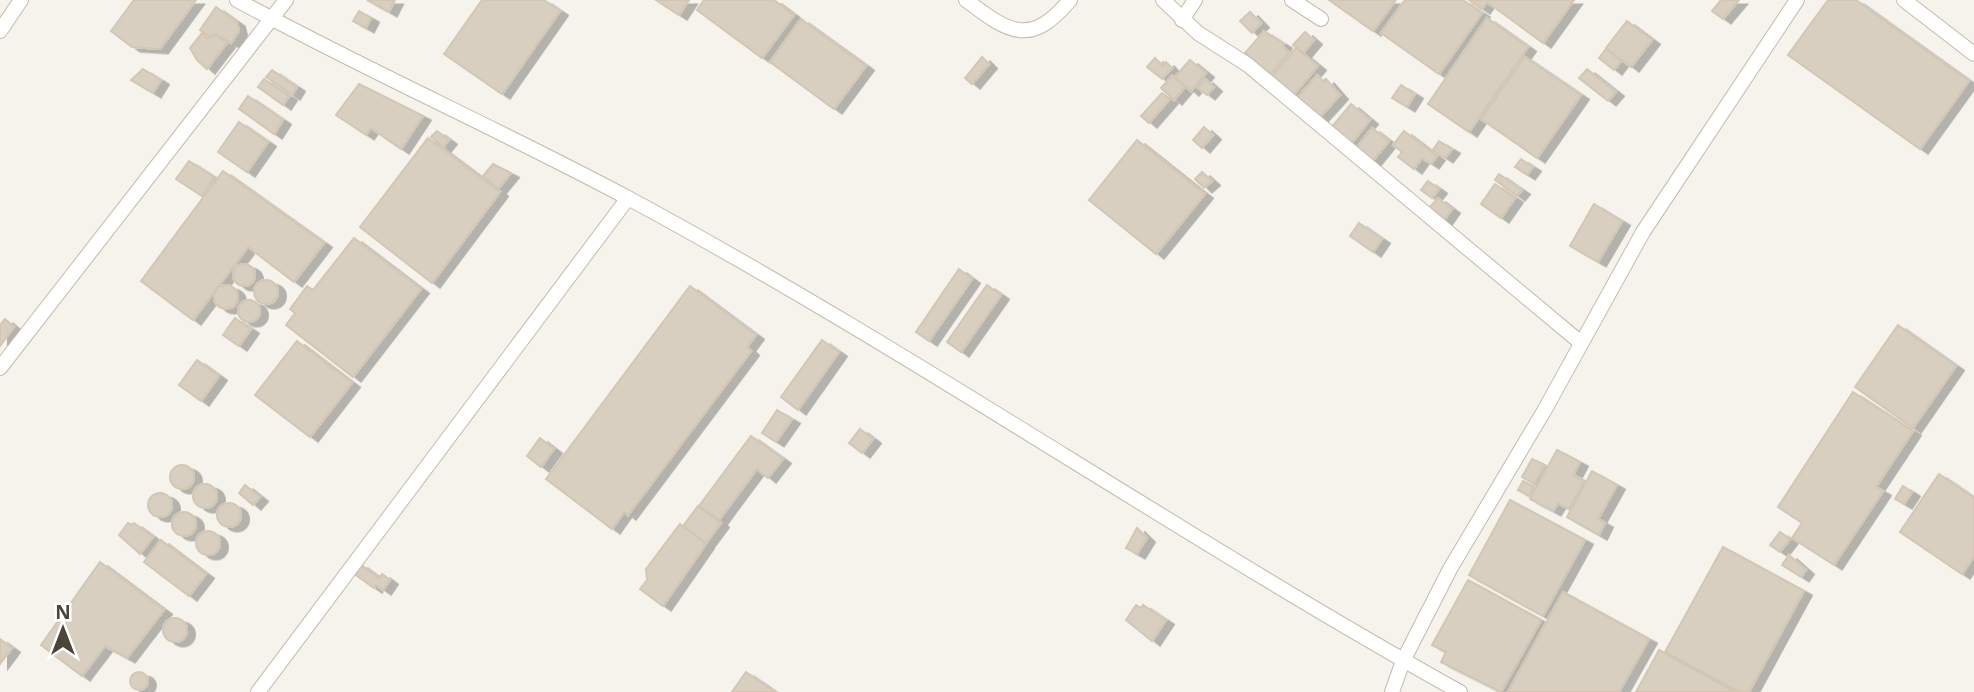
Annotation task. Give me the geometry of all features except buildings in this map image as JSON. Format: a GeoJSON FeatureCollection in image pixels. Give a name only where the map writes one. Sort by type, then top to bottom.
{"type":"FeatureCollection","features":[{"type":"Feature","properties":{"kind":"street"},"geometry":{"type":"LineString","coordinates":[[0,31],[22,0]]}},
{"type":"Feature","properties":{"kind":"street"},"geometry":{"type":"LineString","coordinates":[[237,0],[628,198],[942,381],[1403,661],[1460,692]]}},
{"type":"Feature","properties":{"kind":"street"},"geometry":{"type":"LineString","coordinates":[[0,368],[286,0]]}},
{"type":"Feature","properties":{"kind":"street"},"geometry":{"type":"LineString","coordinates":[[966,0],[993,20],[1017,32],[1043,27],[1070,0]]}},
{"type":"Feature","properties":{"kind":"street"},"geometry":{"type":"LineString","coordinates":[[1163,0],[1182,20],[1248,65],[1581,343]]}},
{"type":"Feature","properties":{"kind":"street"},"geometry":{"type":"LineString","coordinates":[[1182,20],[1195,0]]}},
{"type":"Feature","properties":{"kind":"street"},"geometry":{"type":"LineString","coordinates":[[1292,0],[1321,19]]}},
{"type":"Feature","properties":{"kind":"street"},"geometry":{"type":"LineString","coordinates":[[1392,692],[1403,661],[1450,569],[1544,411],[1643,232],[1797,0]]}},
{"type":"Feature","properties":{"kind":"street"},"geometry":{"type":"LineString","coordinates":[[1904,0],[1974,54]]}},
{"type":"Feature","properties":{"kind":"street"},"geometry":{"type":"LineString","coordinates":[[257,692],[628,198]]}}]}
